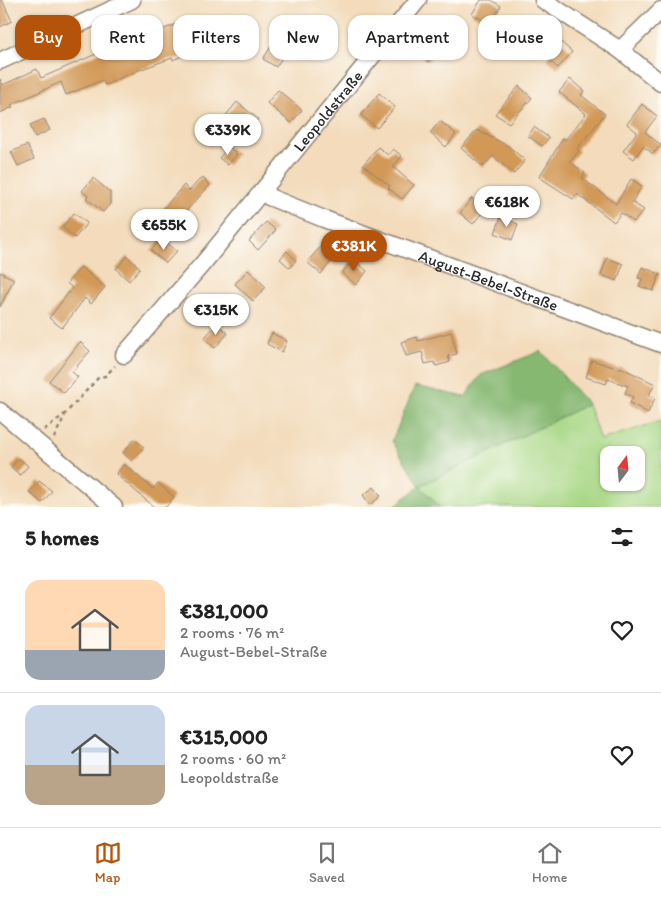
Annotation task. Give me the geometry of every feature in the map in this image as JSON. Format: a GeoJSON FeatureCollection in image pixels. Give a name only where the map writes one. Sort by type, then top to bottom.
{"type":"FeatureCollection","features":[{"type":"Feature","properties":{"kind":"street"},"geometry":{"type":"LineString","coordinates":[[0,61],[132,0]]}},
{"type":"Feature","properties":{"kind":"street","name":"Leopoldstraße"},"geometry":{"type":"LineString","coordinates":[[124,355],[205,261],[418,0]]}},
{"type":"Feature","properties":{"kind":"street"},"geometry":{"type":"LineString","coordinates":[[543,0],[620,50],[661,83]]}},
{"type":"Feature","properties":{"kind":"street"},"geometry":{"type":"LineString","coordinates":[[620,50],[661,10]]}},
{"type":"Feature","properties":{"kind":"street","name":"August-Bebel-Straße"},"geometry":{"type":"LineString","coordinates":[[262,191],[269,197],[661,344]]}},
{"type":"Feature","properties":{"kind":"street"},"geometry":{"type":"LineString","coordinates":[[0,411],[114,507]]}},
{"type":"Feature","properties":{"kind":"path"},"geometry":{"type":"LineString","coordinates":[[32,438],[65,414],[99,377],[105,376],[124,355]]}},
{"type":"Feature","properties":{"kind":"path"},"geometry":{"type":"LineString","coordinates":[[48,451],[65,414]]}},
{"type":"Feature","properties":{"kind":"green space"},"geometry":{"type":"Polygon","coordinates":[[[541,351],[588,404],[420,486],[392,441],[415,386],[465,397],[481,375],[541,351]]]}},
{"type":"Feature","properties":{"kind":"green space"},"geometry":{"type":"Polygon","coordinates":[[[588,404],[600,440],[661,421],[661,507],[440,507],[420,486],[588,404]]]}},
{"type":"Feature","properties":{"kind":"green space"},"geometry":{"type":"Polygon","coordinates":[[[420,486],[440,507],[393,507],[420,486]]]}},
{"type":"Feature","properties":{"kind":"building"},"geometry":{"type":"Polygon","coordinates":[[[0,0],[2,0],[12,21],[0,27],[0,0]]]}},
{"type":"Feature","properties":{"kind":"building"},"geometry":{"type":"Polygon","coordinates":[[[481,0],[491,0],[501,6],[496,15],[478,15],[478,17],[472,14],[481,0]]]}},
{"type":"Feature","properties":{"kind":"building"},"geometry":{"type":"Polygon","coordinates":[[[173,25],[173,60],[172,58],[139,70],[105,85],[103,80],[66,95],[61,82],[11,105],[13,107],[0,113],[0,79],[3,85],[37,69],[41,78],[91,56],[91,60],[163,60],[163,29],[173,25]]]}},
{"type":"Feature","properties":{"kind":"building"},"geometry":{"type":"Polygon","coordinates":[[[562,43],[572,52],[558,68],[548,60],[562,60],[562,43]]]}},
{"type":"Feature","properties":{"kind":"building"},"geometry":{"type":"Polygon","coordinates":[[[269,50],[269,60],[280,60],[276,67],[263,59],[269,50]]]}},
{"type":"Feature","properties":{"kind":"building"},"geometry":{"type":"Polygon","coordinates":[[[570,79],[584,91],[581,95],[605,114],[577,149],[579,151],[570,162],[585,173],[582,178],[616,204],[631,179],[642,186],[632,202],[644,210],[634,222],[621,213],[614,222],[577,194],[573,199],[539,177],[563,138],[565,140],[586,114],[559,92],[570,79]]]}},
{"type":"Feature","properties":{"kind":"building"},"geometry":{"type":"Polygon","coordinates":[[[519,86],[532,98],[509,123],[495,114],[519,86]]]}},
{"type":"Feature","properties":{"kind":"building"},"geometry":{"type":"Polygon","coordinates":[[[278,90],[302,110],[291,123],[267,103],[278,90]]]}},
{"type":"Feature","properties":{"kind":"building"},"geometry":{"type":"Polygon","coordinates":[[[379,93],[395,107],[377,128],[361,115],[379,93]]]}},
{"type":"Feature","properties":{"kind":"building"},"geometry":{"type":"Polygon","coordinates":[[[237,102],[258,119],[243,136],[223,119],[237,102]]]}},
{"type":"Feature","properties":{"kind":"building"},"geometry":{"type":"Polygon","coordinates":[[[642,104],[657,116],[645,132],[661,145],[653,154],[643,146],[634,159],[623,151],[637,132],[627,124],[642,104]]]}},
{"type":"Feature","properties":{"kind":"building"},"geometry":{"type":"Polygon","coordinates":[[[44,119],[50,130],[35,137],[30,125],[44,119]]]}},
{"type":"Feature","properties":{"kind":"building"},"geometry":{"type":"Polygon","coordinates":[[[440,121],[456,134],[446,147],[430,133],[440,121]]]}},
{"type":"Feature","properties":{"kind":"building"},"geometry":{"type":"Polygon","coordinates":[[[534,127],[549,138],[542,146],[528,136],[534,127]]]}},
{"type":"Feature","properties":{"kind":"building"},"geometry":{"type":"Polygon","coordinates":[[[477,130],[508,146],[525,160],[514,174],[493,156],[483,167],[461,148],[477,130]]]}},
{"type":"Feature","properties":{"kind":"building"},"geometry":{"type":"Polygon","coordinates":[[[27,145],[34,159],[18,166],[11,152],[27,145]]]}},
{"type":"Feature","properties":{"kind":"building"},"geometry":{"type":"Polygon","coordinates":[[[229,147],[237,154],[228,165],[219,158],[229,147]]]}},
{"type":"Feature","properties":{"kind":"building"},"geometry":{"type":"Polygon","coordinates":[[[378,147],[388,155],[393,149],[402,156],[393,167],[414,185],[402,199],[388,188],[390,186],[363,165],[378,147]]]}},
{"type":"Feature","properties":{"kind":"building"},"geometry":{"type":"Polygon","coordinates":[[[202,177],[210,185],[178,223],[162,210],[184,185],[189,191],[202,177]]]}},
{"type":"Feature","properties":{"kind":"building"},"geometry":{"type":"Polygon","coordinates":[[[93,178],[110,192],[110,204],[103,212],[86,198],[88,196],[82,191],[93,178]]]}},
{"type":"Feature","properties":{"kind":"building"},"geometry":{"type":"Polygon","coordinates":[[[472,198],[485,209],[473,224],[460,213],[472,198]]]}},
{"type":"Feature","properties":{"kind":"building"},"geometry":{"type":"Polygon","coordinates":[[[74,213],[87,223],[75,238],[62,227],[74,213]]]}},
{"type":"Feature","properties":{"kind":"building"},"geometry":{"type":"Polygon","coordinates":[[[501,217],[518,224],[512,240],[495,233],[501,217]]]}},
{"type":"Feature","properties":{"kind":"building"},"geometry":{"type":"Polygon","coordinates":[[[266,222],[276,230],[258,250],[249,241],[266,222]]]}},
{"type":"Feature","properties":{"kind":"building"},"geometry":{"type":"Polygon","coordinates":[[[161,238],[177,251],[166,263],[151,251],[161,238]]]}},
{"type":"Feature","properties":{"kind":"building"},"geometry":{"type":"Polygon","coordinates":[[[322,245],[335,257],[321,274],[307,262],[322,245]]]}},
{"type":"Feature","properties":{"kind":"building"},"geometry":{"type":"Polygon","coordinates":[[[287,251],[296,260],[290,268],[280,259],[287,251]]]}},
{"type":"Feature","properties":{"kind":"building"},"geometry":{"type":"Polygon","coordinates":[[[127,256],[140,268],[129,281],[116,269],[127,256]]]}},
{"type":"Feature","properties":{"kind":"building"},"geometry":{"type":"Polygon","coordinates":[[[607,258],[623,264],[617,281],[601,275],[607,258]]]}},
{"type":"Feature","properties":{"kind":"building"},"geometry":{"type":"Polygon","coordinates":[[[353,259],[367,271],[356,285],[342,273],[353,259]]]}},
{"type":"Feature","properties":{"kind":"building"},"geometry":{"type":"Polygon","coordinates":[[[81,267],[105,287],[91,304],[85,298],[62,328],[49,318],[72,288],[67,283],[81,267]]]}},
{"type":"Feature","properties":{"kind":"building"},"geometry":{"type":"Polygon","coordinates":[[[642,267],[660,274],[653,291],[639,286],[642,279],[638,278],[642,267]]]}},
{"type":"Feature","properties":{"kind":"building"},"geometry":{"type":"Polygon","coordinates":[[[248,270],[266,287],[253,301],[235,284],[248,270]]]}},
{"type":"Feature","properties":{"kind":"building"},"geometry":{"type":"Polygon","coordinates":[[[0,272],[14,279],[0,307],[0,272]]]}},
{"type":"Feature","properties":{"kind":"building"},"geometry":{"type":"Polygon","coordinates":[[[217,324],[228,333],[215,348],[204,338],[217,324]]]}},
{"type":"Feature","properties":{"kind":"building"},"geometry":{"type":"Polygon","coordinates":[[[451,332],[457,354],[448,356],[450,362],[436,366],[434,362],[425,364],[422,352],[406,356],[401,342],[417,337],[418,341],[451,332]]]}},
{"type":"Feature","properties":{"kind":"building"},"geometry":{"type":"Polygon","coordinates":[[[272,333],[287,341],[282,352],[267,344],[272,333]]]}},
{"type":"Feature","properties":{"kind":"building"},"geometry":{"type":"Polygon","coordinates":[[[80,342],[90,351],[72,372],[78,377],[64,393],[49,381],[80,342]]]}},
{"type":"Feature","properties":{"kind":"building"},"geometry":{"type":"Polygon","coordinates":[[[592,360],[619,369],[620,367],[655,384],[649,395],[655,398],[648,413],[630,403],[633,397],[625,393],[628,386],[608,379],[606,384],[586,377],[592,360]]]}},
{"type":"Feature","properties":{"kind":"building"},"geometry":{"type":"Polygon","coordinates":[[[134,439],[144,447],[132,461],[123,453],[134,439]]]}},
{"type":"Feature","properties":{"kind":"building"},"geometry":{"type":"Polygon","coordinates":[[[19,458],[28,466],[20,475],[11,467],[19,458]]]}},
{"type":"Feature","properties":{"kind":"building"},"geometry":{"type":"Polygon","coordinates":[[[124,464],[153,489],[158,483],[174,497],[166,507],[154,507],[116,474],[124,464]]]}},
{"type":"Feature","properties":{"kind":"building"},"geometry":{"type":"Polygon","coordinates":[[[39,481],[52,491],[42,503],[29,492],[39,481]]]}},
{"type":"Feature","properties":{"kind":"building"},"geometry":{"type":"Polygon","coordinates":[[[374,487],[381,496],[370,505],[363,495],[374,487]]]}}]}
